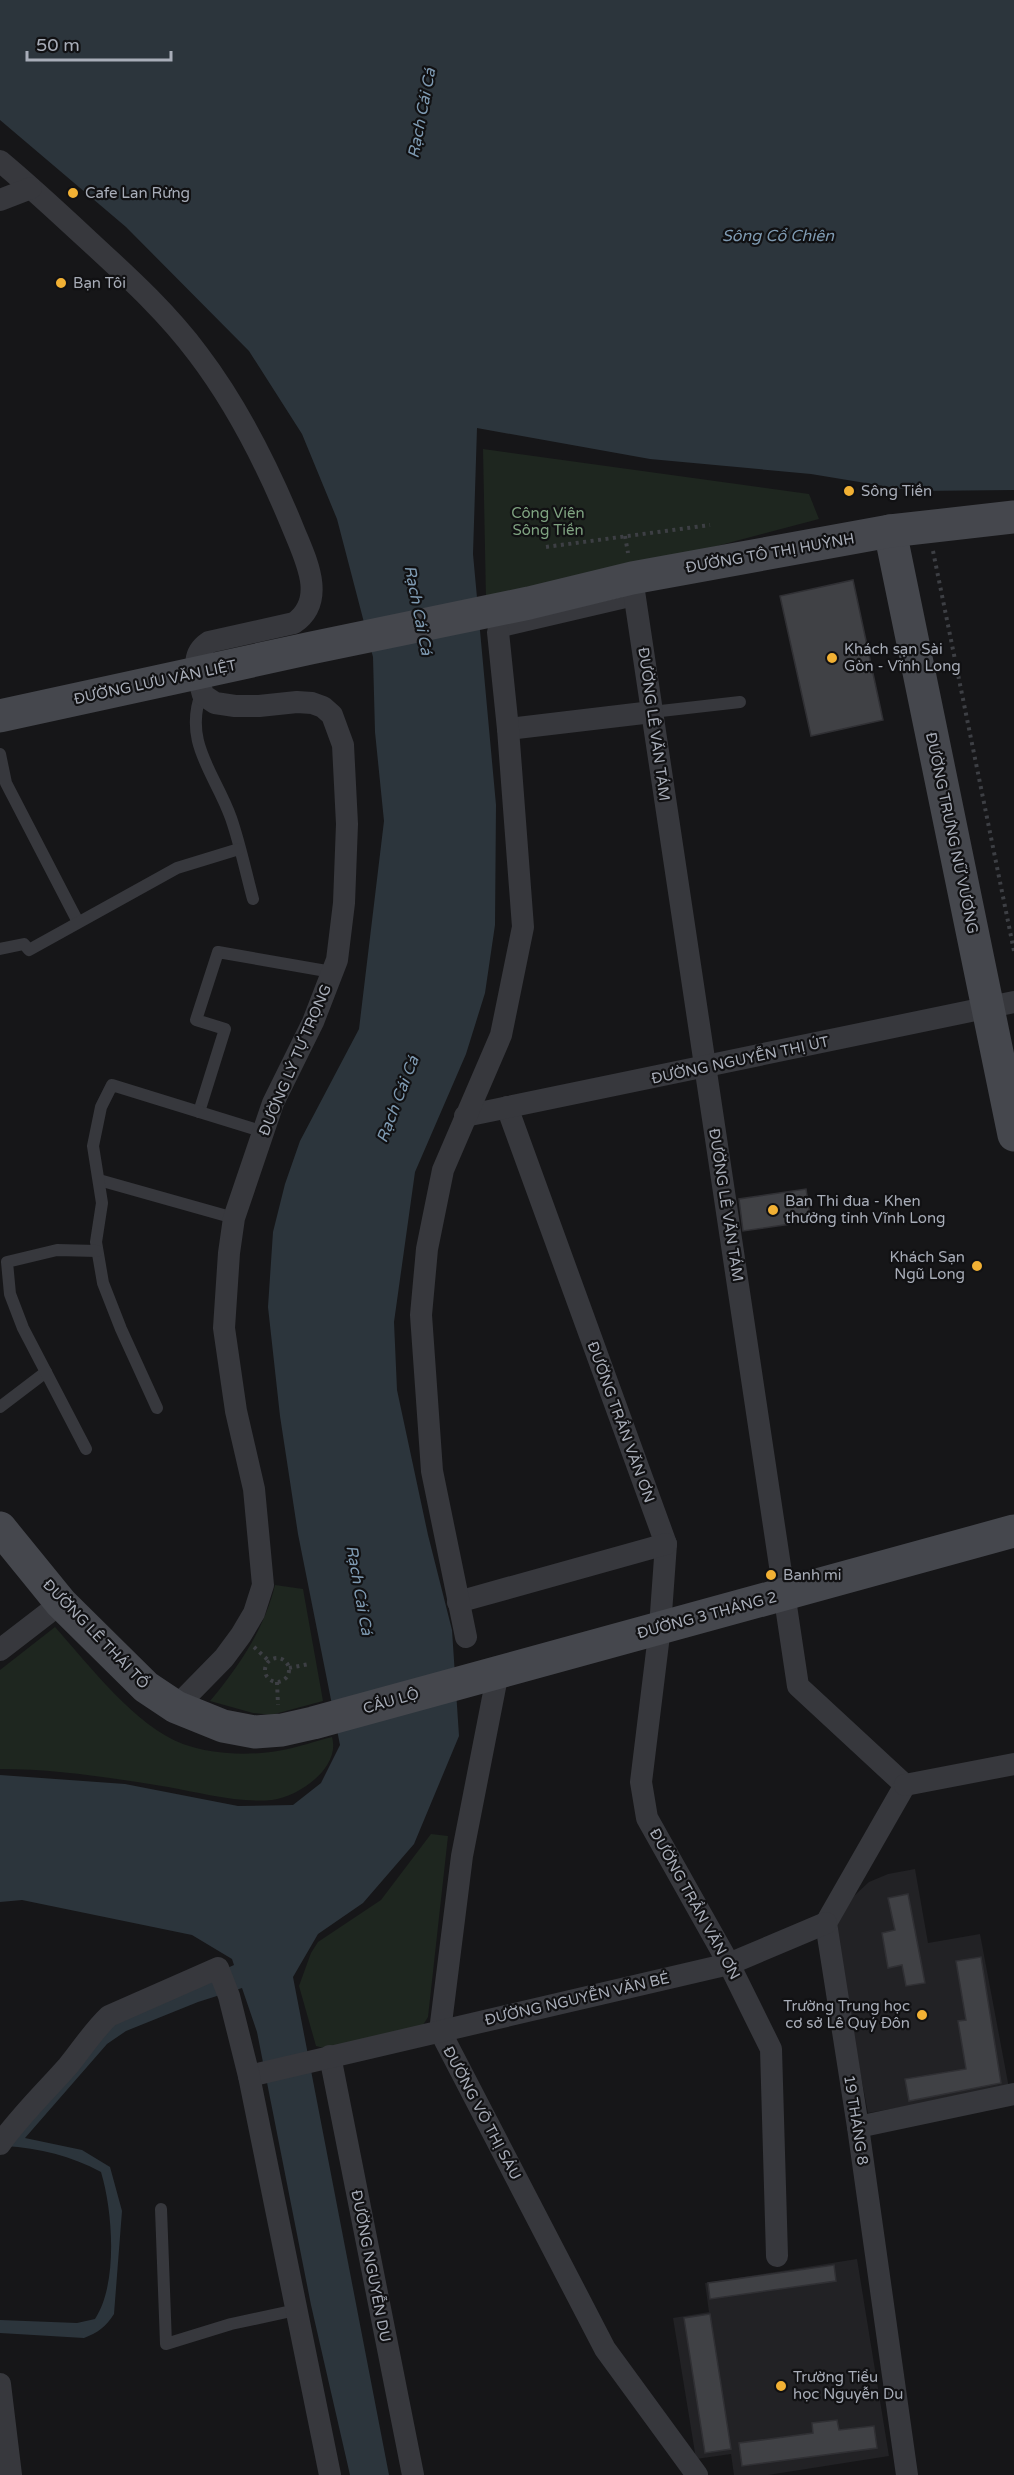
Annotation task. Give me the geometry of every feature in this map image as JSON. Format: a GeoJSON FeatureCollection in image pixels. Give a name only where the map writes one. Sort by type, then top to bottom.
{"type":"FeatureCollection","features":[{"type":"Feature","properties":{"kind":"main road","name":"ĐƯỜNG TÔ THỊ HUỲNH"},"geometry":{"type":"LineString","coordinates":[[529,603],[634,589],[890,531],[1014,517]]}},
{"type":"Feature","properties":{"kind":"main road","name":"ĐƯỜNG TRƯNG NỮ VƯƠNG"},"geometry":{"type":"LineString","coordinates":[[890,531],[1001,1005],[1014,1135]]}},
{"type":"Feature","properties":{"kind":"main road","name":"ĐƯỜNG LƯU VĂN LIỆT"},"geometry":{"type":"LineString","coordinates":[[0,716],[200,682],[311,648],[529,603]]}},
{"type":"Feature","properties":{"kind":"main road","name":"ĐƯỜNG LÊ THÁI TỔ"},"geometry":{"type":"LineString","coordinates":[[0,1528],[61,1603],[146,1687],[176,1707],[224,1726],[255,1732],[282,1730],[313,1723]]}},
{"type":"Feature","properties":{"kind":"main road","name":"ĐƯỜNG 3 THÁNG 2"},"geometry":{"type":"LineString","coordinates":[[483,1676],[1014,1531]]}},
{"type":"Feature","properties":{"kind":"main road","name":"CẦU LỘ"},"geometry":{"type":"LineString","coordinates":[[313,1723],[483,1676]]}},
{"type":"Feature","properties":{"kind":"street"},"geometry":{"type":"LineString","coordinates":[[0,161],[145,292],[198,354],[238,415],[279,493],[311,571],[312,597],[303,617],[294,623],[209,642],[199,649],[196,657],[200,682]]}},
{"type":"Feature","properties":{"kind":"street"},"geometry":{"type":"LineString","coordinates":[[0,200],[32,188]]}},
{"type":"Feature","properties":{"kind":"street","name":"ĐƯỜNG LÊ VĂN TÁM"},"geometry":{"type":"LineString","coordinates":[[634,589],[798,1686],[905,1785]]}},
{"type":"Feature","properties":{"kind":"street"},"geometry":{"type":"LineString","coordinates":[[466,1637],[432,1471],[421,1315],[427,1250],[443,1170],[501,1035],[523,927],[498,632]]}},
{"type":"Feature","properties":{"kind":"street","name":"ĐƯỜNG LÝ TỰ TRỌNG"},"geometry":{"type":"LineString","coordinates":[[176,1707],[224,1658],[241,1635],[254,1612],[263,1585],[254,1489],[236,1411],[224,1328],[234,1218],[273,1103],[313,1022],[337,960],[344,903],[347,824],[343,745],[332,715],[323,707],[312,703],[297,702],[259,706],[215,703],[203,695],[200,682]]}},
{"type":"Feature","properties":{"kind":"street"},"geometry":{"type":"LineString","coordinates":[[508,729],[652,712]]}},
{"type":"Feature","properties":{"kind":"street","name":"ĐƯỜNG NGUYỄN THỊ ÚT"},"geometry":{"type":"LineString","coordinates":[[465,1116],[1001,1005]]}},
{"type":"Feature","properties":{"kind":"street","name":"ĐƯỜNG TRẦN VĂN ƠN"},"geometry":{"type":"LineString","coordinates":[[507,1107],[666,1544],[660,1627],[641,1782],[647,1818],[729,1964],[771,2049],[777,2256]]}},
{"type":"Feature","properties":{"kind":"street"},"geometry":{"type":"LineString","coordinates":[[458,1602],[666,1544]]}},
{"type":"Feature","properties":{"kind":"street"},"geometry":{"type":"LineString","coordinates":[[0,1650],[61,1603]]}},
{"type":"Feature","properties":{"kind":"street","name":"ĐƯỜNG VÕ THỊ SÁU"},"geometry":{"type":"LineString","coordinates":[[483,1676],[440,2031],[605,2349],[697,2475]]}},
{"type":"Feature","properties":{"kind":"street"},"geometry":{"type":"LineString","coordinates":[[826,1923],[905,1785],[1014,1764]]}},
{"type":"Feature","properties":{"kind":"street","name":"ĐƯỜNG NGUYỄN VĂN BÉ"},"geometry":{"type":"LineString","coordinates":[[255,2075],[729,1964],[826,1923]]}},
{"type":"Feature","properties":{"kind":"street","name":"19 THÁNG 8"},"geometry":{"type":"LineString","coordinates":[[826,1923],[858,2127],[907,2475]]}},
{"type":"Feature","properties":{"kind":"street"},"geometry":{"type":"LineString","coordinates":[[0,2144],[109,2016],[218,1968],[255,2075],[296,2310],[330,2475]]}},
{"type":"Feature","properties":{"kind":"street","name":"ĐƯỜNG NGUYỄN DU"},"geometry":{"type":"LineString","coordinates":[[326,2057],[413,2475]]}},
{"type":"Feature","properties":{"kind":"street"},"geometry":{"type":"LineString","coordinates":[[858,2127],[1014,2094]]}},
{"type":"Feature","properties":{"kind":"street"},"geometry":{"type":"LineString","coordinates":[[0,2384],[10,2475]]}},
{"type":"Feature","properties":{"kind":"lane"},"geometry":{"type":"LineString","coordinates":[[498,632],[634,589]]}},
{"type":"Feature","properties":{"kind":"lane"},"geometry":{"type":"LineString","coordinates":[[200,682],[195,731],[201,754],[231,818],[254,899]]}},
{"type":"Feature","properties":{"kind":"lane"},"geometry":{"type":"LineString","coordinates":[[652,712],[740,702]]}},
{"type":"Feature","properties":{"kind":"lane"},"geometry":{"type":"LineString","coordinates":[[0,754],[6,783],[78,922]]}},
{"type":"Feature","properties":{"kind":"lane"},"geometry":{"type":"LineString","coordinates":[[0,949],[24,944],[29,950],[177,868],[240,849]]}},
{"type":"Feature","properties":{"kind":"lane"},"geometry":{"type":"LineString","coordinates":[[199,1112],[225,1029],[196,1020],[218,952],[264,958],[332,972]]}},
{"type":"Feature","properties":{"kind":"lane"},"geometry":{"type":"LineString","coordinates":[[158,1408],[121,1329],[103,1283],[96,1242],[102,1203],[93,1146],[100,1107],[112,1085],[264,1132]]}},
{"type":"Feature","properties":{"kind":"lane"},"geometry":{"type":"LineString","coordinates":[[99,1179],[234,1218]]}},
{"type":"Feature","properties":{"kind":"lane"},"geometry":{"type":"LineString","coordinates":[[86,1449],[23,1328],[10,1294],[7,1262],[57,1250],[98,1251]]}},
{"type":"Feature","properties":{"kind":"lane"},"geometry":{"type":"LineString","coordinates":[[0,1407],[46,1372]]}},
{"type":"Feature","properties":{"kind":"lane"},"geometry":{"type":"LineString","coordinates":[[161,2209],[166,2344],[231,2324],[296,2310]]}},
{"type":"Feature","properties":{"kind":"path"},"geometry":{"type":"LineString","coordinates":[[546,547],[710,525]]}},
{"type":"Feature","properties":{"kind":"path"},"geometry":{"type":"LineString","coordinates":[[930,526],[1014,951]]}},
{"type":"Feature","properties":{"kind":"path"},"geometry":{"type":"LineString","coordinates":[[281,1658],[287,1662],[289,1668],[288,1677],[277,1682],[270,1679],[265,1672],[269,1661],[281,1658]]}},
{"type":"Feature","properties":{"kind":"path"},"geometry":{"type":"LineString","coordinates":[[289,1668],[309,1664]]}},
{"type":"Feature","properties":{"kind":"path"},"geometry":{"type":"LineString","coordinates":[[277,1682],[278,1710]]}},
{"type":"Feature","properties":{"kind":"shaded area","name":"Trường Trung học cơ sở Lê Quý Đôn"},"geometry":{"type":"Polygon","coordinates":[[[915,1869],[928,1943],[980,1934],[1009,2088],[868,2113],[833,1929],[854,1896],[869,1882],[888,1874],[915,1869]]]}},
{"type":"Feature","properties":{"kind":"shaded area","name":"Trường Tiểu học Nguyễn Du"},"geometry":{"type":"Polygon","coordinates":[[[857,2259],[889,2456],[768,2475],[734,2475],[731,2454],[696,2459],[673,2318],[709,2312],[705,2283],[857,2259]]]}},
{"type":"Feature","properties":{"kind":"green space","name":"Công Viên Sông Tiền"},"geometry":{"type":"Polygon","coordinates":[[[483,449],[809,494],[819,519],[664,560],[486,599],[483,449]]]}},
{"type":"Feature","properties":{"kind":"green space"},"geometry":{"type":"Polygon","coordinates":[[[275,1585],[303,1589],[323,1701],[271,1715],[253,1713],[210,1701],[249,1647],[264,1617],[275,1585]]]}},
{"type":"Feature","properties":{"kind":"green space"},"geometry":{"type":"Polygon","coordinates":[[[55,1627],[114,1693],[165,1736],[195,1748],[245,1754],[283,1750],[332,1737],[333,1748],[330,1760],[324,1770],[305,1787],[282,1798],[259,1801],[84,1775],[0,1769],[0,1670],[55,1627]]]}},
{"type":"Feature","properties":{"kind":"green space"},"geometry":{"type":"Polygon","coordinates":[[[431,1834],[448,1836],[428,2017],[423,2025],[328,2049],[316,2046],[299,1986],[311,1953],[318,1942],[381,1900],[431,1834]]]}},
{"type":"Feature","properties":{"kind":"water","name":"Sông Cổ Chiên"},"geometry":{"type":"Polygon","coordinates":[[[0,0],[1014,0],[1014,490],[914,491],[811,474],[650,459],[477,428],[473,554],[496,805],[495,925],[485,993],[466,1054],[415,1172],[394,1322],[397,1390],[428,1535],[452,1630],[459,1736],[414,1844],[363,1903],[318,1934],[293,1977],[389,2475],[350,2475],[311,2305],[257,2032],[242,1988],[198,2002],[126,2031],[107,2044],[25,2138],[82,2150],[110,2167],[122,2211],[114,2314],[101,2329],[84,2338],[0,2333],[0,2320],[77,2323],[95,2319],[107,2287],[111,2247],[108,2207],[101,2172],[78,2161],[55,2154],[5,2146],[105,2023],[234,1965],[232,1959],[192,1935],[22,1900],[0,1902],[0,1775],[125,1784],[238,1806],[293,1805],[321,1783],[340,1745],[298,1534],[280,1416],[268,1307],[273,1232],[285,1184],[300,1141],[359,1029],[384,821],[375,732],[373,657],[337,519],[302,434],[249,351],[126,227],[0,120],[0,0]]]}},
{"type":"Feature","properties":{"kind":"building","name":"Khách sạn Sài Gòn - Vĩnh Long"},"geometry":{"type":"Polygon","coordinates":[[[853,580],[883,720],[811,736],[780,596],[853,580]]]}},
{"type":"Feature","properties":{"kind":"building","name":"Ban Thi đua - Khen thưởng tỉnh Vĩnh Long"},"geometry":{"type":"Polygon","coordinates":[[[806,1189],[811,1221],[743,1231],[739,1199],[806,1189]]]}},
{"type":"Feature","properties":{"kind":"building"},"geometry":{"type":"Polygon","coordinates":[[[908,1894],[925,1983],[906,1986],[902,1965],[888,1968],[882,1933],[895,1930],[888,1898],[908,1894]]]}},
{"type":"Feature","properties":{"kind":"building"},"geometry":{"type":"Polygon","coordinates":[[[981,1957],[1001,2083],[909,2101],[905,2079],[966,2069],[958,2021],[966,2020],[956,1961],[981,1957]]]}},
{"type":"Feature","properties":{"kind":"building"},"geometry":{"type":"Polygon","coordinates":[[[834,2265],[836,2281],[710,2299],[708,2283],[834,2265]]]}},
{"type":"Feature","properties":{"kind":"building"},"geometry":{"type":"Polygon","coordinates":[[[710,2314],[731,2449],[705,2453],[684,2318],[710,2314]]]}},
{"type":"Feature","properties":{"kind":"building"},"geometry":{"type":"Polygon","coordinates":[[[837,2420],[839,2430],[874,2426],[877,2448],[742,2466],[739,2443],[813,2433],[812,2423],[837,2420]]]}},
{"type":"Feature","properties":{"kind":"place","name":"Cafe Lan Rừng"},"geometry":{"type":"Point","coordinates":[73,193]}},
{"type":"Feature","properties":{"kind":"place","name":"Bạn Tôi"},"geometry":{"type":"Point","coordinates":[61,283]}},
{"type":"Feature","properties":{"kind":"place","name":"Sông Tiền"},"geometry":{"type":"Point","coordinates":[849,491]}},
{"type":"Feature","properties":{"kind":"place","name":"Khách sạn Sài Gòn - Vĩnh Long"},"geometry":{"type":"Point","coordinates":[832,658]}},
{"type":"Feature","properties":{"kind":"place","name":"Ban Thi đua - Khen thưởng tỉnh Vĩnh Long"},"geometry":{"type":"Point","coordinates":[773,1210]}},
{"type":"Feature","properties":{"kind":"place","name":"Khách Sạn Ngũ Long"},"geometry":{"type":"Point","coordinates":[977,1266]}},
{"type":"Feature","properties":{"kind":"place","name":"Banh mi"},"geometry":{"type":"Point","coordinates":[771,1575]}},
{"type":"Feature","properties":{"kind":"place","name":"Trường Trung học cơ sở Lê Quý Đôn"},"geometry":{"type":"Point","coordinates":[922,2015]}},
{"type":"Feature","properties":{"kind":"place","name":"Trường Tiểu học Nguyễn Du"},"geometry":{"type":"Point","coordinates":[781,2386]}},
{"type":"Feature","properties":{"kind":"water label","name":"Rạch Cái Cá"},"geometry":{"type":"Point","coordinates":[421,113]}},
{"type":"Feature","properties":{"kind":"water label","name":"Rạch Cái Cá"},"geometry":{"type":"Point","coordinates":[419,610]}},
{"type":"Feature","properties":{"kind":"water label","name":"Rạch Cái Cá"},"geometry":{"type":"Point","coordinates":[397,1099]}},
{"type":"Feature","properties":{"kind":"water label","name":"Rạch Cái Cá"},"geometry":{"type":"Point","coordinates":[360,1590]}}]}
